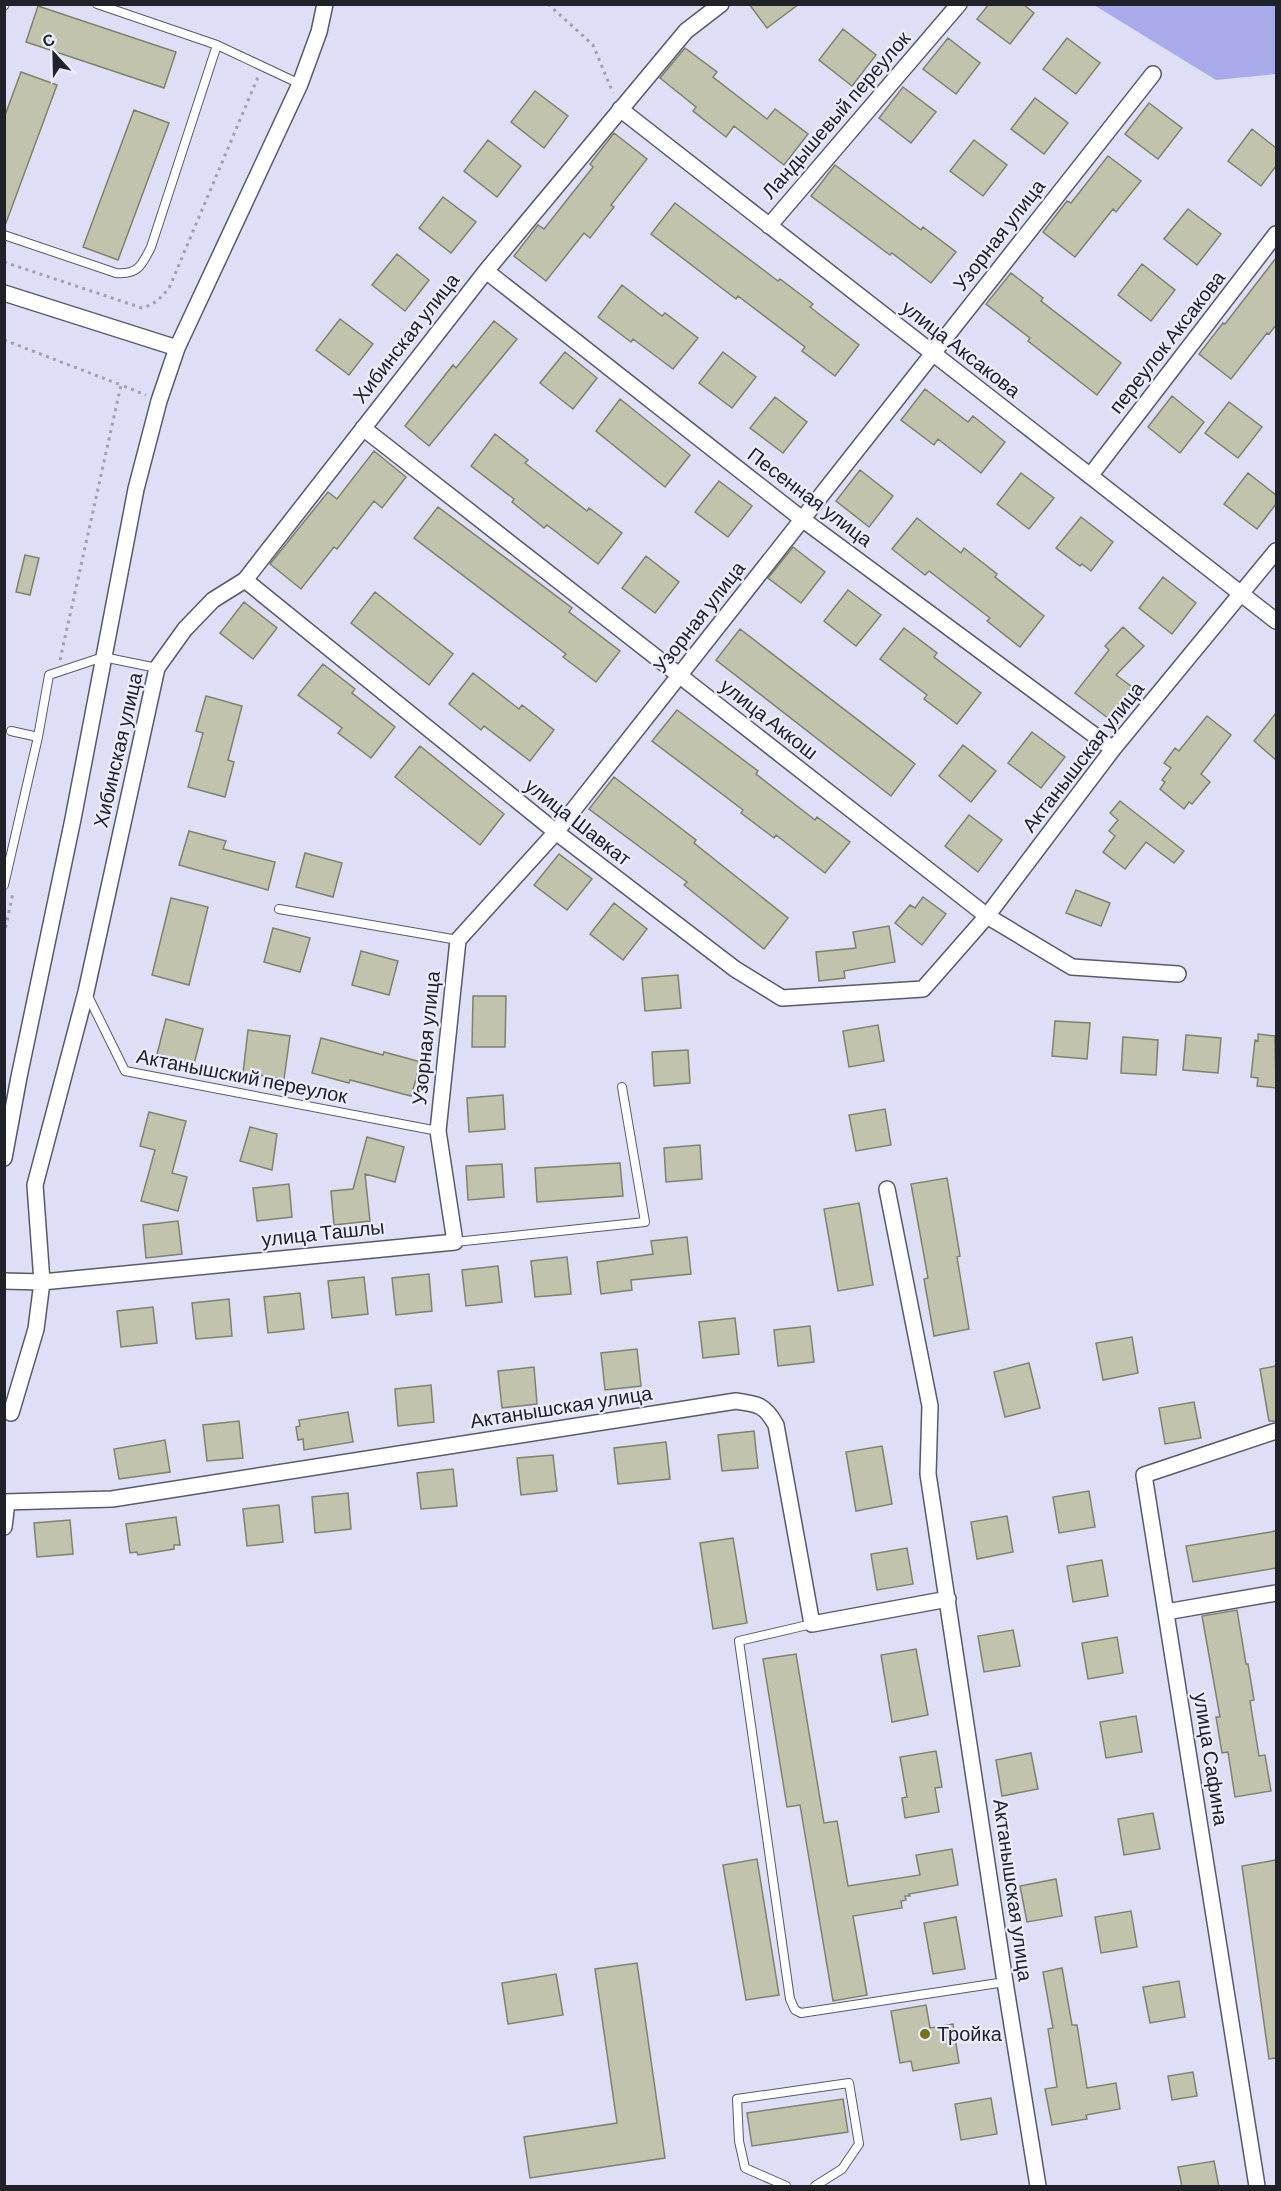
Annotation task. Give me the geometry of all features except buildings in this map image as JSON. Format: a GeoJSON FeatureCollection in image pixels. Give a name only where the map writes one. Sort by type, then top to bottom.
{"type":"FeatureCollection","features":[{"type":"Feature","properties":{"kind":"street"},"geometry":{"type":"LineString","coordinates":[[4,1158],[12,1075],[73,819],[103,657],[118,593],[136,489],[159,401],[177,348],[300,84],[319,32],[325,4]]}},
{"type":"Feature","properties":{"kind":"street","name":"Хибинская улица"},"geometry":{"type":"LineString","coordinates":[[11,1413],[36,1329],[42,1282],[35,1185],[86,992],[157,668],[184,629],[213,600],[245,580],[486,271],[686,31],[721,4]]}},
{"type":"Feature","properties":{"kind":"street","name":"Ландышевый переулок"},"geometry":{"type":"LineString","coordinates":[[769,226],[959,4]]}},
{"type":"Feature","properties":{"kind":"street","name":"Узорная улица"},"geometry":{"type":"LineString","coordinates":[[455,1242],[438,1131],[458,939],[556,832],[1153,74]]}},
{"type":"Feature","properties":{"kind":"street","name":"улица Аксакова"},"geometry":{"type":"LineString","coordinates":[[620,109],[1276,621]]}},
{"type":"Feature","properties":{"kind":"street","name":"переулок Аксакова"},"geometry":{"type":"LineString","coordinates":[[1090,476],[1276,234]]}},
{"type":"Feature","properties":{"kind":"street","name":"Песенная улица"},"geometry":{"type":"LineString","coordinates":[[486,271],[802,519],[1113,749]]}},
{"type":"Feature","properties":{"kind":"street"},"geometry":{"type":"LineString","coordinates":[[4,293],[177,348]]}},
{"type":"Feature","properties":{"kind":"street","name":"улица Аккош"},"geometry":{"type":"LineString","coordinates":[[363,428],[987,916],[1072,967],[1178,974]]}},
{"type":"Feature","properties":{"kind":"street","name":"Актанышская улица"},"geometry":{"type":"LineString","coordinates":[[923,989],[987,916],[1113,749],[1276,551]]}},
{"type":"Feature","properties":{"kind":"street","name":"улица Шавкат"},"geometry":{"type":"LineString","coordinates":[[245,580],[556,832],[735,969],[782,998],[923,989]]}},
{"type":"Feature","properties":{"kind":"street","name":"Актанышская улица"},"geometry":{"type":"LineString","coordinates":[[887,1189],[930,1406],[928,1474],[1038,2187]]}},
{"type":"Feature","properties":{"kind":"street","name":"улица Ташлы"},"geometry":{"type":"LineString","coordinates":[[4,1281],[42,1282],[455,1242]]}},
{"type":"Feature","properties":{"kind":"street","name":"Актанышская улица"},"geometry":{"type":"LineString","coordinates":[[6,1502],[112,1499],[736,1401],[756,1404],[768,1411],[776,1425],[812,1624]]}},
{"type":"Feature","properties":{"kind":"street","name":"улица Сафина"},"geometry":{"type":"LineString","coordinates":[[1257,2187],[1144,1475],[1276,1431]]}},
{"type":"Feature","properties":{"kind":"street"},"geometry":{"type":"LineString","coordinates":[[4,1527],[6,1502]]}},
{"type":"Feature","properties":{"kind":"street"},"geometry":{"type":"LineString","coordinates":[[1166,1612],[1276,1593]]}},
{"type":"Feature","properties":{"kind":"street"},"geometry":{"type":"LineString","coordinates":[[812,1624],[948,1599]]}},
{"type":"Feature","properties":{"kind":"lane"},"geometry":{"type":"LineString","coordinates":[[97,4],[217,45],[300,84]]}},
{"type":"Feature","properties":{"kind":"lane"},"geometry":{"type":"LineString","coordinates":[[4,235],[116,273],[127,274],[141,266],[151,247],[217,45]]}},
{"type":"Feature","properties":{"kind":"lane"},"geometry":{"type":"LineString","coordinates":[[4,885],[38,737],[49,675],[103,657],[157,668]]}},
{"type":"Feature","properties":{"kind":"lane"},"geometry":{"type":"LineString","coordinates":[[11,731],[38,737]]}},
{"type":"Feature","properties":{"kind":"lane"},"geometry":{"type":"LineString","coordinates":[[279,909],[458,939]]}},
{"type":"Feature","properties":{"kind":"lane","name":"Актанышский переулок"},"geometry":{"type":"LineString","coordinates":[[86,992],[125,1071],[438,1131]]}},
{"type":"Feature","properties":{"kind":"lane","name":"улица Ташлы"},"geometry":{"type":"LineString","coordinates":[[455,1242],[645,1222],[622,1087]]}},
{"type":"Feature","properties":{"kind":"lane"},"geometry":{"type":"LineString","coordinates":[[812,1624],[739,1641],[790,1999],[795,2010],[801,2013],[1005,1982]]}},
{"type":"Feature","properties":{"kind":"lane"},"geometry":{"type":"LineString","coordinates":[[786,2187],[745,2168],[739,2141],[737,2099],[849,2083],[859,2144],[842,2169],[815,2187]]}},
{"type":"Feature","properties":{"kind":"path"},"geometry":{"type":"LineString","coordinates":[[548,4],[592,45],[620,109]]}},
{"type":"Feature","properties":{"kind":"path"},"geometry":{"type":"LineString","coordinates":[[4,340],[159,401]]}},
{"type":"Feature","properties":{"kind":"path"},"geometry":{"type":"LineString","coordinates":[[57,671],[121,385]]}},
{"type":"Feature","properties":{"kind":"path"},"geometry":{"type":"LineString","coordinates":[[4,935],[14,889]]}},
{"type":"Feature","properties":{"kind":"shaded area"},"geometry":{"type":"Polygon","coordinates":[[[1094,5],[1276,5],[1276,74],[1216,80],[1094,5]]]}},
{"type":"Feature","properties":{"kind":"place","name":"Тройка"},"geometry":{"type":"Point","coordinates":[925,2034]}}]}
